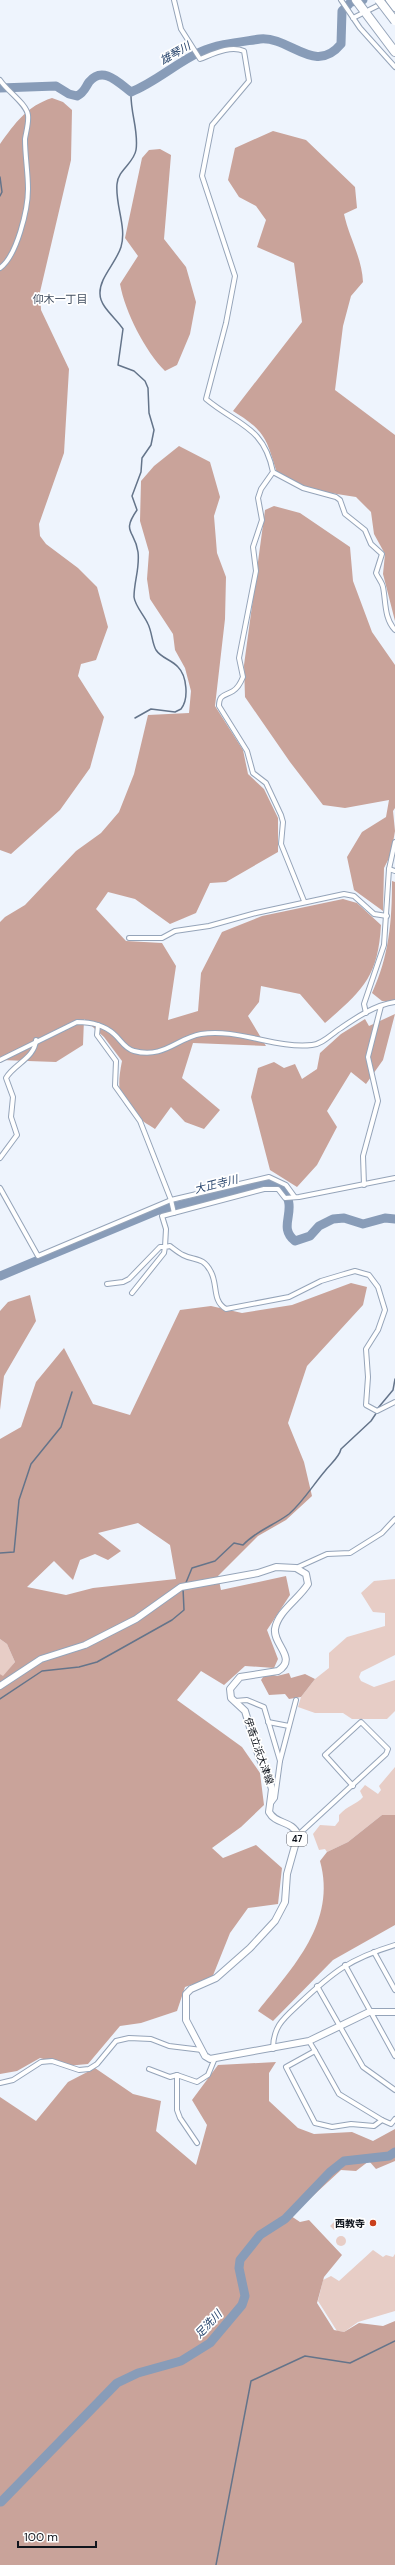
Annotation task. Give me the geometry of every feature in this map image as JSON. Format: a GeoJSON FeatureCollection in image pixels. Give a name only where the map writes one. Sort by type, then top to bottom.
{"type":"FeatureCollection","features":[{"type":"Feature","properties":{"kind":"highway"},"geometry":{"type":"LineString","coordinates":[[356,0],[395,52]]}},
{"type":"Feature","properties":{"kind":"highway"},"geometry":{"type":"LineString","coordinates":[[379,0],[395,21]]}},
{"type":"Feature","properties":{"kind":"highway"},"geometry":{"type":"LineString","coordinates":[[389,0],[395,7]]}},
{"type":"Feature","properties":{"kind":"main road"},"geometry":{"type":"LineString","coordinates":[[0,1686],[41,1659],[85,1645],[136,1619],[181,1587],[258,1573],[276,1567],[296,1568],[306,1574],[308,1584],[298,1598],[286,1609],[275,1629],[276,1639],[285,1653],[285,1664],[278,1671],[261,1672],[235,1680],[232,1684],[230,1694],[235,1701]]}},
{"type":"Feature","properties":{"kind":"main road","name":"伊香立浜大津線"},"geometry":{"type":"LineString","coordinates":[[235,1701],[245,1711],[259,1757],[272,1789],[272,1802],[269,1812],[271,1816],[278,1821],[290,1824],[298,1835]]}},
{"type":"Feature","properties":{"kind":"main road","name":"47"},"geometry":{"type":"LineString","coordinates":[[202,2050],[186,2020],[186,1994],[191,1989],[216,1978],[250,1948],[275,1921],[285,1902],[287,1874],[298,1835]]}},
{"type":"Feature","properties":{"kind":"main road"},"geometry":{"type":"LineString","coordinates":[[202,2050],[205,2056],[215,2058],[273,2049],[309,2041],[340,2025],[371,2012],[395,2012]]}},
{"type":"Feature","properties":{"kind":"street"},"geometry":{"type":"LineString","coordinates":[[174,0],[181,29],[200,59],[230,50],[244,52],[249,81],[212,125],[202,176],[235,276],[226,323],[206,399],[229,414],[263,442],[273,472],[302,488],[336,497],[340,500],[345,514],[365,530],[371,544],[382,554],[376,573],[383,585],[383,600],[391,625],[395,630]]}},
{"type":"Feature","properties":{"kind":"street"},"geometry":{"type":"LineString","coordinates":[[341,0],[353,18],[395,67]]}},
{"type":"Feature","properties":{"kind":"street"},"geometry":{"type":"LineString","coordinates":[[353,18],[389,0]]}},
{"type":"Feature","properties":{"kind":"street"},"geometry":{"type":"LineString","coordinates":[[0,80],[7,91],[21,102],[28,116],[25,139],[28,190],[18,240],[10,258],[0,268]]}},
{"type":"Feature","properties":{"kind":"street"},"geometry":{"type":"LineString","coordinates":[[273,472],[261,489],[258,498],[262,520],[253,547],[256,571],[239,658],[243,677],[233,691],[223,694],[219,700],[219,706],[247,751],[253,773],[266,783],[281,815],[284,822],[281,844],[304,901]]}},
{"type":"Feature","properties":{"kind":"street"},"geometry":{"type":"LineString","coordinates":[[366,1013],[364,1004],[384,945],[389,869],[395,842]]}},
{"type":"Feature","properties":{"kind":"street"},"geometry":{"type":"LineString","coordinates":[[389,869],[395,871]]}},
{"type":"Feature","properties":{"kind":"street"},"geometry":{"type":"LineString","coordinates":[[129,938],[162,938],[175,931],[209,926],[304,901],[312,902],[344,894],[354,896],[374,914],[387,916]]}},
{"type":"Feature","properties":{"kind":"street"},"geometry":{"type":"LineString","coordinates":[[0,1060],[36,1040],[77,1022],[90,1022],[98,1025],[113,1033],[128,1048],[135,1051],[162,1051],[201,1034],[255,1038],[279,1045],[310,1046],[319,1044],[366,1013],[381,1006],[395,1002]]}},
{"type":"Feature","properties":{"kind":"street"},"geometry":{"type":"LineString","coordinates":[[364,1185],[363,1156],[378,1101],[368,1057],[381,1006]]}},
{"type":"Feature","properties":{"kind":"street"},"geometry":{"type":"LineString","coordinates":[[98,1025],[97,1035],[116,1061],[115,1086],[140,1121],[171,1200],[174,1213]]}},
{"type":"Feature","properties":{"kind":"street"},"geometry":{"type":"LineString","coordinates":[[0,1158],[17,1135],[11,1117],[13,1097],[6,1078],[10,1071],[29,1055],[36,1046],[36,1040]]}},
{"type":"Feature","properties":{"kind":"street"},"geometry":{"type":"LineString","coordinates":[[0,1188],[38,1256],[171,1200],[269,1177],[286,1184],[294,1196]]}},
{"type":"Feature","properties":{"kind":"street"},"geometry":{"type":"LineString","coordinates":[[132,1293],[164,1253],[166,1229],[162,1216],[264,1189],[278,1189],[285,1198],[294,1196],[299,1197],[395,1178]]}},
{"type":"Feature","properties":{"kind":"street"},"geometry":{"type":"LineString","coordinates":[[107,1284],[123,1282],[160,1247],[165,1246],[170,1246],[184,1256],[195,1257],[207,1266],[212,1272],[217,1301],[226,1309],[289,1298],[316,1283],[341,1275],[355,1272],[369,1275],[378,1286],[385,1310],[378,1330],[366,1349],[368,1377],[364,1399],[366,1405],[378,1411],[395,1402]]}},
{"type":"Feature","properties":{"kind":"street"},"geometry":{"type":"LineString","coordinates":[[296,1568],[327,1554],[350,1553],[382,1533],[395,1519]]}},
{"type":"Feature","properties":{"kind":"street"},"geometry":{"type":"LineString","coordinates":[[235,1701],[247,1700],[264,1707],[280,1761]]}},
{"type":"Feature","properties":{"kind":"street"},"geometry":{"type":"LineString","coordinates":[[272,1802],[277,1792],[276,1784],[280,1761],[296,1700]]}},
{"type":"Feature","properties":{"kind":"street"},"geometry":{"type":"LineString","coordinates":[[268,1722],[289,1726]]}},
{"type":"Feature","properties":{"kind":"street"},"geometry":{"type":"LineString","coordinates":[[298,1835],[353,1786],[386,1754],[388,1749],[360,1722],[325,1755],[353,1786]]}},
{"type":"Feature","properties":{"kind":"street"},"geometry":{"type":"LineString","coordinates":[[273,2049],[276,2027],[317,1986],[345,1965],[374,1952],[395,1946]]}},
{"type":"Feature","properties":{"kind":"street"},"geometry":{"type":"LineString","coordinates":[[374,1952],[395,1990]]}},
{"type":"Feature","properties":{"kind":"street"},"geometry":{"type":"LineString","coordinates":[[345,1965],[395,2056]]}},
{"type":"Feature","properties":{"kind":"street"},"geometry":{"type":"LineString","coordinates":[[317,1986],[364,2070],[395,2090]]}},
{"type":"Feature","properties":{"kind":"street"},"geometry":{"type":"LineString","coordinates":[[0,2083],[13,2080],[41,2062],[52,2061],[79,2070],[89,2069],[97,2064],[116,2041],[129,2038],[151,2039],[169,2046],[202,2050]]}},
{"type":"Feature","properties":{"kind":"street"},"geometry":{"type":"LineString","coordinates":[[309,2041],[339,2094],[382,2120],[391,2124],[395,2119]]}},
{"type":"Feature","properties":{"kind":"street"},"geometry":{"type":"LineString","coordinates":[[315,2051],[286,2067],[316,2123],[332,2127],[352,2124],[374,2126],[382,2120]]}},
{"type":"Feature","properties":{"kind":"street"},"geometry":{"type":"LineString","coordinates":[[149,2069],[170,2077],[177,2075],[197,2082],[208,2075],[215,2058]]}},
{"type":"Feature","properties":{"kind":"street"},"geometry":{"type":"LineString","coordinates":[[177,2075],[177,2110],[180,2118],[197,2142]]}},
{"type":"Feature","properties":{"kind":"shaded area"},"geometry":{"type":"Polygon","coordinates":[[[52,98],[63,102],[72,110],[71,160],[40,292],[41,310],[69,369],[64,453],[39,524],[40,536],[46,544],[78,568],[97,587],[108,627],[96,660],[81,664],[78,676],[104,717],[90,768],[60,810],[11,854],[0,850],[0,144],[22,116],[43,101],[52,98]]]}},
{"type":"Feature","properties":{"kind":"shaded area"},"geometry":{"type":"Polygon","coordinates":[[[273,131],[306,140],[355,187],[357,208],[344,214],[358,256],[363,282],[351,296],[343,326],[335,390],[395,435],[395,621],[383,574],[385,554],[374,534],[371,512],[356,497],[305,489],[277,473],[267,443],[263,436],[252,424],[233,411],[302,322],[294,263],[257,247],[266,220],[256,206],[239,197],[228,180],[235,148],[273,131]]]}},
{"type":"Feature","properties":{"kind":"shaded area"},"geometry":{"type":"Polygon","coordinates":[[[160,149],[171,155],[164,239],[186,267],[196,302],[190,334],[177,365],[165,371],[150,353],[131,319],[120,284],[138,256],[125,238],[142,158],[149,150],[160,149]]]}},
{"type":"Feature","properties":{"kind":"shaded area"},"geometry":{"type":"Polygon","coordinates":[[[179,446],[210,462],[220,497],[214,516],[217,553],[226,577],[225,619],[215,706],[243,750],[248,774],[264,789],[278,818],[278,852],[226,882],[210,883],[196,913],[170,924],[135,899],[108,892],[96,909],[126,941],[162,943],[176,966],[168,1020],[198,1011],[201,973],[222,932],[262,916],[343,899],[357,903],[381,925],[376,958],[366,981],[359,991],[325,1023],[300,994],[261,986],[259,1002],[248,1016],[266,1046],[193,1043],[182,1078],[220,1110],[204,1129],[185,1122],[171,1107],[155,1129],[128,1109],[120,1094],[119,1085],[122,1061],[104,1037],[84,1019],[83,1045],[56,1062],[0,1060],[0,922],[5,917],[25,905],[76,851],[101,833],[119,812],[134,774],[148,715],[189,713],[191,691],[185,668],[175,650],[173,634],[150,599],[147,579],[149,552],[140,521],[141,481],[154,466],[179,446]]]}},
{"type":"Feature","properties":{"kind":"shaded area"},"geometry":{"type":"Polygon","coordinates":[[[274,506],[300,513],[350,547],[353,581],[372,632],[395,665],[395,808],[393,811],[395,831],[391,854],[384,868],[383,911],[354,890],[347,857],[362,832],[386,817],[389,800],[345,808],[323,805],[290,762],[245,697],[244,665],[265,510],[274,506]]]}},
{"type":"Feature","properties":{"kind":"shaded area"},"geometry":{"type":"Polygon","coordinates":[[[392,881],[395,882],[395,1002],[382,1001],[372,993],[386,952],[390,925],[392,881]]]}},
{"type":"Feature","properties":{"kind":"shaded area"},"geometry":{"type":"Polygon","coordinates":[[[395,1014],[383,1060],[366,1084],[351,1072],[327,1111],[337,1127],[317,1165],[297,1187],[270,1170],[251,1097],[258,1068],[274,1062],[284,1068],[295,1064],[302,1079],[317,1069],[320,1053],[341,1034],[365,1019],[369,1026],[395,1014]]]}},
{"type":"Feature","properties":{"kind":"shaded area"},"geometry":{"type":"Polygon","coordinates":[[[351,1283],[367,1287],[363,1305],[307,1366],[288,1423],[304,1462],[312,1496],[286,1520],[258,1536],[218,1576],[221,1590],[286,1576],[290,1595],[267,1630],[278,1659],[274,1668],[245,1666],[224,1685],[201,1671],[177,1700],[242,1747],[260,1773],[264,1805],[241,1827],[212,1848],[223,1858],[256,1845],[282,1868],[278,1904],[248,1908],[230,1933],[212,1978],[185,1987],[177,2011],[141,2023],[120,2026],[88,2064],[66,2066],[40,2058],[17,2071],[0,2074],[0,1674],[3,1676],[15,1662],[7,1644],[0,1639],[0,1439],[21,1427],[36,1382],[64,1348],[93,1404],[130,1415],[180,1310],[211,1306],[242,1313],[292,1305],[351,1283]],[[138,1523],[98,1533],[121,1551],[108,1560],[95,1554],[80,1560],[73,1580],[54,1561],[27,1587],[66,1595],[93,1588],[176,1579],[170,1545],[138,1523]]]}},
{"type":"Feature","properties":{"kind":"shaded area"},"geometry":{"type":"Polygon","coordinates":[[[30,1295],[36,1321],[4,1376],[0,1410],[0,1311],[8,1302],[30,1295]]]}},
{"type":"Feature","properties":{"kind":"shaded area"},"geometry":{"type":"Polygon","coordinates":[[[395,1579],[395,1655],[361,1672],[359,1677],[361,1681],[374,1687],[395,1680],[395,1711],[387,1719],[352,1719],[343,1713],[315,1713],[298,1707],[301,1697],[315,1679],[329,1668],[329,1653],[347,1637],[385,1626],[385,1613],[373,1612],[361,1593],[374,1581],[395,1579]]]}},
{"type":"Feature","properties":{"kind":"shaded area"},"geometry":{"type":"Polygon","coordinates":[[[0,1639],[7,1644],[15,1662],[3,1677],[0,1674],[0,1639]]]}},
{"type":"Feature","properties":{"kind":"shaded area"},"geometry":{"type":"Polygon","coordinates":[[[266,1673],[277,1676],[289,1673],[291,1678],[305,1674],[315,1679],[301,1697],[289,1699],[285,1694],[269,1695],[261,1680],[266,1673]]]}},
{"type":"Feature","properties":{"kind":"shaded area"},"geometry":{"type":"Polygon","coordinates":[[[395,1767],[395,1815],[382,1815],[348,1842],[327,1852],[325,1849],[319,1850],[313,1834],[320,1825],[335,1826],[339,1821],[339,1815],[363,1797],[360,1791],[365,1785],[378,1794],[381,1790],[379,1786],[395,1767]]]}},
{"type":"Feature","properties":{"kind":"shaded area"},"geometry":{"type":"Polygon","coordinates":[[[382,1815],[395,1815],[395,1925],[333,1960],[273,2021],[258,2011],[285,1978],[308,1942],[317,1924],[322,1904],[324,1883],[320,1861],[327,1852],[348,1842],[382,1815]]]}},
{"type":"Feature","properties":{"kind":"shaded area"},"geometry":{"type":"Polygon","coordinates":[[[276,2062],[269,2073],[269,2101],[298,2128],[314,2134],[352,2132],[373,2141],[395,2129],[395,2161],[376,2169],[369,2161],[356,2171],[341,2170],[291,2216],[300,2222],[309,2220],[342,2255],[324,2277],[317,2303],[334,2330],[344,2332],[359,2323],[383,2326],[395,2321],[395,2565],[0,2565],[0,2097],[36,2121],[68,2082],[95,2068],[133,2094],[161,2101],[156,2131],[196,2165],[207,2125],[192,2100],[218,2065],[276,2062]]]}},
{"type":"Feature","properties":{"kind":"shaded area"},"geometry":{"type":"Polygon","coordinates":[[[339,2217],[343,2221],[334,2230],[330,2226],[339,2217]]]}},
{"type":"Feature","properties":{"kind":"shaded area"},"geometry":{"type":"Polygon","coordinates":[[[341,2236],[346,2241],[341,2246],[336,2241],[341,2236]]]}},
{"type":"Feature","properties":{"kind":"shaded area"},"geometry":{"type":"Polygon","coordinates":[[[373,2250],[383,2257],[386,2255],[393,2257],[395,2254],[395,2311],[358,2322],[344,2332],[337,2331],[318,2301],[323,2280],[331,2276],[339,2281],[373,2250]]]}},
{"type":"Feature","properties":{"kind":"waterway","name":"雄琴川"},"geometry":{"type":"LineString","coordinates":[[0,88],[56,86],[69,94],[77,96],[83,92],[94,77],[105,75],[116,80],[131,92],[149,83],[191,56],[207,49],[237,42],[260,39],[282,43],[312,56],[322,56],[331,53],[341,44],[342,11],[351,2],[363,0]]}},
{"type":"Feature","properties":{"kind":"waterway"},"geometry":{"type":"LineString","coordinates":[[131,92],[137,143],[136,150],[135,155],[118,179],[117,192],[123,232],[121,247],[102,282],[100,294],[103,304],[123,329],[118,365],[134,371],[145,381],[148,388],[149,413],[154,430],[151,445],[142,458],[141,472],[132,496],[137,510],[132,518],[129,528],[138,552],[138,569],[134,597],[148,624],[156,650],[176,665],[181,671],[186,688],[184,705],[181,709],[175,712],[151,709],[135,718]]}},
{"type":"Feature","properties":{"kind":"waterway"},"geometry":{"type":"LineString","coordinates":[[0,177],[2,192],[0,196]]}},
{"type":"Feature","properties":{"kind":"waterway","name":"大正寺川"},"geometry":{"type":"LineString","coordinates":[[0,1276],[156,1211],[267,1184],[276,1183],[284,1192],[288,1200],[289,1208],[287,1228],[289,1235],[295,1241],[310,1236],[319,1226],[333,1219],[344,1218],[363,1224],[385,1218],[395,1219]]}},
{"type":"Feature","properties":{"kind":"waterway"},"geometry":{"type":"LineString","coordinates":[[378,1408],[393,1390],[395,1379]]}},
{"type":"Feature","properties":{"kind":"waterway"},"geometry":{"type":"LineString","coordinates":[[0,1553],[14,1552],[19,1500],[31,1464],[61,1427],[72,1392]]}},
{"type":"Feature","properties":{"kind":"waterway"},"geometry":{"type":"LineString","coordinates":[[185,1585],[192,1568],[215,1561],[234,1543],[243,1545],[259,1532],[289,1514],[299,1504],[336,1458],[341,1449],[371,1421],[377,1412]]}},
{"type":"Feature","properties":{"kind":"waterway"},"geometry":{"type":"LineString","coordinates":[[0,1699],[42,1671],[79,1667],[97,1662],[172,1620],[184,1610],[183,1588]]}},
{"type":"Feature","properties":{"kind":"waterway","name":"足洗川"},"geometry":{"type":"LineString","coordinates":[[1,2502],[117,2383],[138,2373],[181,2361],[210,2343],[242,2305],[245,2296],[239,2268],[240,2260],[260,2235],[285,2219],[330,2172],[344,2161],[389,2156],[395,2152]]}},
{"type":"Feature","properties":{"kind":"waterway"},"geometry":{"type":"LineString","coordinates":[[216,2565],[251,2381],[305,2356],[350,2363],[395,2341]]}},
{"type":"Feature","properties":{"kind":"place","name":"西教寺"},"geometry":{"type":"Point","coordinates":[373,2223]}},
{"type":"Feature","properties":{"kind":"district","name":"仰木一丁目"},"geometry":{"type":"Point","coordinates":[60,299]}}]}
